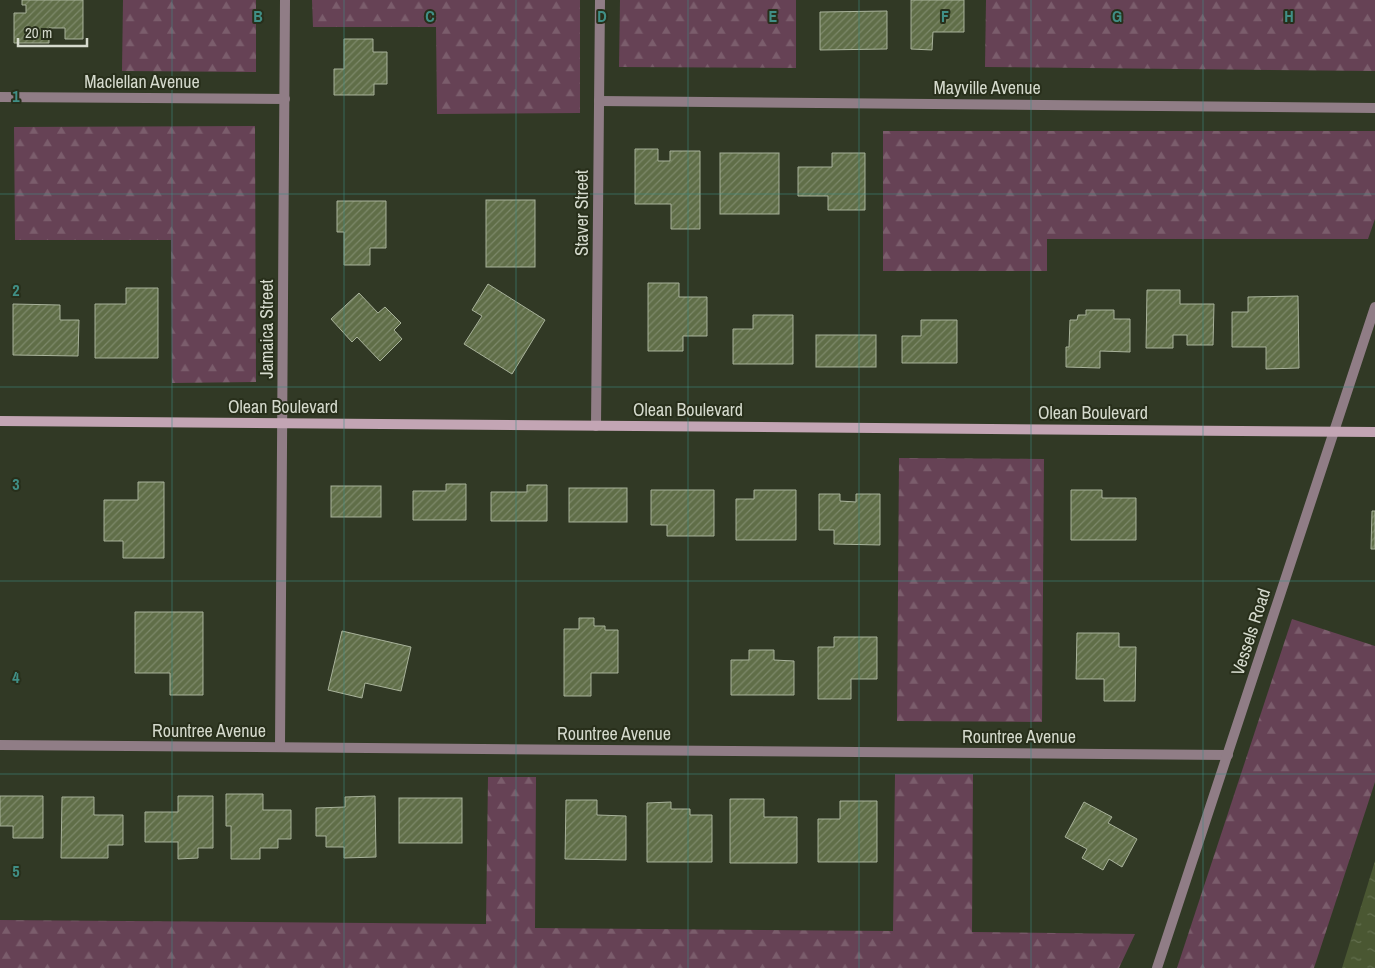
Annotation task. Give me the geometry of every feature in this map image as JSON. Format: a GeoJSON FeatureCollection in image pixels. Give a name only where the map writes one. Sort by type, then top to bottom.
{"type":"FeatureCollection","features":[{"type":"Feature","properties":{"kind":"street","name":"Jamaica Street"},"geometry":{"type":"LineString","coordinates":[[280,747],[286,0]]}},
{"type":"Feature","properties":{"kind":"street","name":"Staver Street"},"geometry":{"type":"LineString","coordinates":[[596,426],[600,0]]}},
{"type":"Feature","properties":{"kind":"street","name":"Maclellan Avenue"},"geometry":{"type":"LineString","coordinates":[[0,96],[285,99]]}},
{"type":"Feature","properties":{"kind":"street","name":"Mayville Avenue"},"geometry":{"type":"LineString","coordinates":[[599,101],[1375,108]]}},
{"type":"Feature","properties":{"kind":"street","name":"Vessels Road"},"geometry":{"type":"LineString","coordinates":[[1157,968],[1375,307]]}},
{"type":"Feature","properties":{"kind":"street","name":"Olean Boulevard"},"geometry":{"type":"LineString","coordinates":[[0,421],[1375,432]]}},
{"type":"Feature","properties":{"kind":"street","name":"Rountree Avenue"},"geometry":{"type":"LineString","coordinates":[[0,745],[1228,755]]}},
{"type":"Feature","properties":{"kind":"green space"},"geometry":{"type":"Polygon","coordinates":[[[123,0],[256,0],[256,72],[122,71],[123,0]]]}},
{"type":"Feature","properties":{"kind":"green space"},"geometry":{"type":"Polygon","coordinates":[[[312,0],[580,0],[580,113],[437,114],[436,27],[313,27],[312,0]]]}},
{"type":"Feature","properties":{"kind":"green space"},"geometry":{"type":"Polygon","coordinates":[[[620,0],[796,0],[796,68],[619,67],[620,0]]]}},
{"type":"Feature","properties":{"kind":"green space"},"geometry":{"type":"Polygon","coordinates":[[[986,0],[1375,0],[1375,71],[985,67],[986,0]]]}},
{"type":"Feature","properties":{"kind":"green space"},"geometry":{"type":"Polygon","coordinates":[[[255,126],[256,382],[172,383],[171,240],[15,240],[14,127],[255,126]]]}},
{"type":"Feature","properties":{"kind":"green space"},"geometry":{"type":"Polygon","coordinates":[[[883,131],[1375,131],[1375,219],[1368,239],[1047,239],[1047,271],[883,271],[883,131]]]}},
{"type":"Feature","properties":{"kind":"green space"},"geometry":{"type":"Polygon","coordinates":[[[899,458],[1044,459],[1042,722],[897,721],[899,458]]]}},
{"type":"Feature","properties":{"kind":"green space"},"geometry":{"type":"Polygon","coordinates":[[[1292,619],[1375,646],[1375,782],[1314,968],[1177,968],[1292,619]]]}},
{"type":"Feature","properties":{"kind":"green space"},"geometry":{"type":"Polygon","coordinates":[[[895,774],[973,774],[972,932],[1135,934],[1119,968],[0,968],[0,920],[486,924],[488,777],[536,777],[535,928],[893,931],[895,774]]]}},
{"type":"Feature","properties":{"kind":"water"},"geometry":{"type":"Polygon","coordinates":[[[1375,861],[1375,968],[1342,968],[1375,861]]]}},
{"type":"Feature","properties":{"kind":"building"},"geometry":{"type":"Polygon","coordinates":[[[22,0],[83,0],[83,39],[65,39],[65,28],[49,28],[49,43],[14,43],[14,13],[26,13],[26,5],[22,5],[22,0]]]}},
{"type":"Feature","properties":{"kind":"building"},"geometry":{"type":"Polygon","coordinates":[[[911,0],[964,0],[964,32],[933,32],[932,50],[911,49],[911,0]]]}},
{"type":"Feature","properties":{"kind":"building"},"geometry":{"type":"Polygon","coordinates":[[[887,11],[887,49],[820,50],[820,12],[887,11]]]}},
{"type":"Feature","properties":{"kind":"building"},"geometry":{"type":"Polygon","coordinates":[[[344,39],[373,39],[373,52],[387,52],[387,84],[374,84],[374,95],[334,95],[334,69],[344,69],[344,39]]]}},
{"type":"Feature","properties":{"kind":"building"},"geometry":{"type":"Polygon","coordinates":[[[635,149],[658,149],[658,161],[670,161],[670,151],[700,151],[700,229],[671,229],[671,204],[635,204],[635,149]]]}},
{"type":"Feature","properties":{"kind":"building"},"geometry":{"type":"Polygon","coordinates":[[[720,153],[779,153],[779,214],[720,214],[720,153]]]}},
{"type":"Feature","properties":{"kind":"building"},"geometry":{"type":"Polygon","coordinates":[[[832,153],[865,153],[865,210],[828,210],[828,196],[798,196],[798,167],[832,167],[832,153]]]}},
{"type":"Feature","properties":{"kind":"building"},"geometry":{"type":"Polygon","coordinates":[[[486,200],[535,200],[535,267],[486,267],[486,200]]]}},
{"type":"Feature","properties":{"kind":"building"},"geometry":{"type":"Polygon","coordinates":[[[337,201],[386,201],[386,248],[370,248],[370,265],[344,265],[344,232],[337,232],[337,201]]]}},
{"type":"Feature","properties":{"kind":"building"},"geometry":{"type":"Polygon","coordinates":[[[648,283],[679,283],[679,297],[707,297],[707,336],[683,336],[683,351],[648,351],[648,283]]]}},
{"type":"Feature","properties":{"kind":"building"},"geometry":{"type":"Polygon","coordinates":[[[488,284],[545,320],[512,374],[464,344],[482,316],[472,310],[488,284]]]}},
{"type":"Feature","properties":{"kind":"building"},"geometry":{"type":"Polygon","coordinates":[[[126,288],[158,288],[158,358],[95,358],[95,304],[126,304],[126,288]]]}},
{"type":"Feature","properties":{"kind":"building"},"geometry":{"type":"Polygon","coordinates":[[[1147,290],[1180,290],[1180,304],[1214,304],[1213,345],[1187,345],[1187,335],[1173,335],[1173,348],[1146,348],[1147,290]]]}},
{"type":"Feature","properties":{"kind":"building"},"geometry":{"type":"Polygon","coordinates":[[[359,293],[378,313],[385,307],[401,323],[394,330],[402,339],[380,361],[357,337],[352,342],[331,319],[359,293]]]}},
{"type":"Feature","properties":{"kind":"building"},"geometry":{"type":"Polygon","coordinates":[[[1298,296],[1299,368],[1266,369],[1266,347],[1232,347],[1232,312],[1248,312],[1248,297],[1298,296]]]}},
{"type":"Feature","properties":{"kind":"building"},"geometry":{"type":"Polygon","coordinates":[[[13,304],[60,305],[60,320],[79,320],[78,356],[13,355],[13,304]]]}},
{"type":"Feature","properties":{"kind":"building"},"geometry":{"type":"Polygon","coordinates":[[[1086,310],[1114,310],[1114,319],[1130,319],[1130,352],[1100,351],[1100,368],[1066,367],[1066,347],[1069,347],[1070,320],[1077,320],[1078,315],[1086,315],[1086,310]]]}},
{"type":"Feature","properties":{"kind":"building"},"geometry":{"type":"Polygon","coordinates":[[[753,315],[793,315],[793,364],[733,364],[733,329],[753,329],[753,315]]]}},
{"type":"Feature","properties":{"kind":"building"},"geometry":{"type":"Polygon","coordinates":[[[921,320],[957,320],[957,363],[902,363],[902,336],[921,336],[921,320]]]}},
{"type":"Feature","properties":{"kind":"building"},"geometry":{"type":"Polygon","coordinates":[[[816,335],[876,335],[876,367],[816,367],[816,335]]]}},
{"type":"Feature","properties":{"kind":"building"},"geometry":{"type":"Polygon","coordinates":[[[138,482],[164,482],[164,558],[123,558],[123,541],[104,541],[104,500],[138,500],[138,482]]]}},
{"type":"Feature","properties":{"kind":"building"},"geometry":{"type":"Polygon","coordinates":[[[446,484],[466,484],[466,520],[413,520],[413,491],[446,491],[446,484]]]}},
{"type":"Feature","properties":{"kind":"building"},"geometry":{"type":"Polygon","coordinates":[[[527,485],[547,485],[547,521],[491,521],[491,492],[527,492],[527,485]]]}},
{"type":"Feature","properties":{"kind":"building"},"geometry":{"type":"Polygon","coordinates":[[[331,486],[381,486],[381,517],[331,517],[331,486]]]}},
{"type":"Feature","properties":{"kind":"building"},"geometry":{"type":"Polygon","coordinates":[[[569,488],[627,488],[627,522],[569,522],[569,488]]]}},
{"type":"Feature","properties":{"kind":"building"},"geometry":{"type":"Polygon","coordinates":[[[651,490],[714,490],[714,536],[667,536],[667,525],[651,525],[651,490]]]}},
{"type":"Feature","properties":{"kind":"building"},"geometry":{"type":"Polygon","coordinates":[[[754,490],[796,490],[796,540],[736,540],[736,499],[754,499],[754,490]]]}},
{"type":"Feature","properties":{"kind":"building"},"geometry":{"type":"Polygon","coordinates":[[[1071,490],[1102,490],[1102,498],[1136,498],[1136,540],[1071,540],[1071,490]]]}},
{"type":"Feature","properties":{"kind":"building"},"geometry":{"type":"Polygon","coordinates":[[[819,494],[840,494],[840,501],[856,502],[856,494],[880,494],[880,545],[834,544],[834,530],[819,530],[819,494]]]}},
{"type":"Feature","properties":{"kind":"building"},"geometry":{"type":"Polygon","coordinates":[[[1372,511],[1375,511],[1375,549],[1371,549],[1372,511]]]}},
{"type":"Feature","properties":{"kind":"building"},"geometry":{"type":"Polygon","coordinates":[[[135,612],[203,612],[203,695],[170,695],[170,673],[135,673],[135,612]]]}},
{"type":"Feature","properties":{"kind":"building"},"geometry":{"type":"Polygon","coordinates":[[[579,618],[594,618],[594,626],[605,626],[605,630],[618,630],[618,673],[591,673],[591,696],[564,696],[564,629],[579,629],[579,618]]]}},
{"type":"Feature","properties":{"kind":"building"},"geometry":{"type":"Polygon","coordinates":[[[342,631],[411,647],[401,691],[365,683],[362,698],[328,690],[342,631]]]}},
{"type":"Feature","properties":{"kind":"building"},"geometry":{"type":"Polygon","coordinates":[[[1077,633],[1119,633],[1119,647],[1136,647],[1135,701],[1104,701],[1104,679],[1076,679],[1077,633]]]}},
{"type":"Feature","properties":{"kind":"building"},"geometry":{"type":"Polygon","coordinates":[[[834,637],[877,637],[877,679],[851,679],[851,699],[818,699],[818,647],[834,647],[834,637]]]}},
{"type":"Feature","properties":{"kind":"building"},"geometry":{"type":"Polygon","coordinates":[[[749,650],[774,650],[774,660],[794,661],[794,695],[731,695],[731,660],[749,660],[749,650]]]}},
{"type":"Feature","properties":{"kind":"building"},"geometry":{"type":"Polygon","coordinates":[[[226,794],[263,794],[263,810],[291,810],[291,839],[278,839],[278,848],[260,848],[260,859],[231,859],[231,826],[226,826],[226,794]]]}},
{"type":"Feature","properties":{"kind":"building"},"geometry":{"type":"Polygon","coordinates":[[[0,796],[43,796],[43,838],[13,838],[13,826],[0,826],[0,796]]]}},
{"type":"Feature","properties":{"kind":"building"},"geometry":{"type":"Polygon","coordinates":[[[178,796],[213,796],[213,848],[198,848],[198,858],[178,859],[178,842],[145,842],[145,812],[178,812],[178,796]]]}},
{"type":"Feature","properties":{"kind":"building"},"geometry":{"type":"Polygon","coordinates":[[[375,796],[376,857],[344,858],[344,847],[326,847],[326,836],[316,836],[316,808],[345,807],[345,797],[375,796]]]}},
{"type":"Feature","properties":{"kind":"building"},"geometry":{"type":"Polygon","coordinates":[[[62,797],[94,797],[94,815],[123,815],[123,845],[108,845],[108,858],[61,858],[62,797]]]}},
{"type":"Feature","properties":{"kind":"building"},"geometry":{"type":"Polygon","coordinates":[[[399,798],[462,798],[462,843],[399,843],[399,798]]]}},
{"type":"Feature","properties":{"kind":"building"},"geometry":{"type":"Polygon","coordinates":[[[730,799],[764,799],[764,817],[797,817],[797,863],[730,863],[730,799]]]}},
{"type":"Feature","properties":{"kind":"building"},"geometry":{"type":"Polygon","coordinates":[[[566,800],[597,800],[597,815],[626,816],[626,860],[565,859],[566,800]]]}},
{"type":"Feature","properties":{"kind":"building"},"geometry":{"type":"Polygon","coordinates":[[[840,801],[877,801],[877,862],[818,862],[818,819],[840,819],[840,801]]]}},
{"type":"Feature","properties":{"kind":"building"},"geometry":{"type":"Polygon","coordinates":[[[671,802],[671,809],[690,809],[690,815],[712,815],[712,862],[647,862],[647,803],[671,802]]]}},
{"type":"Feature","properties":{"kind":"building"},"geometry":{"type":"Polygon","coordinates":[[[1084,802],[1112,817],[1108,823],[1137,839],[1122,867],[1109,859],[1103,870],[1082,858],[1087,849],[1065,837],[1084,802]]]}}]}
